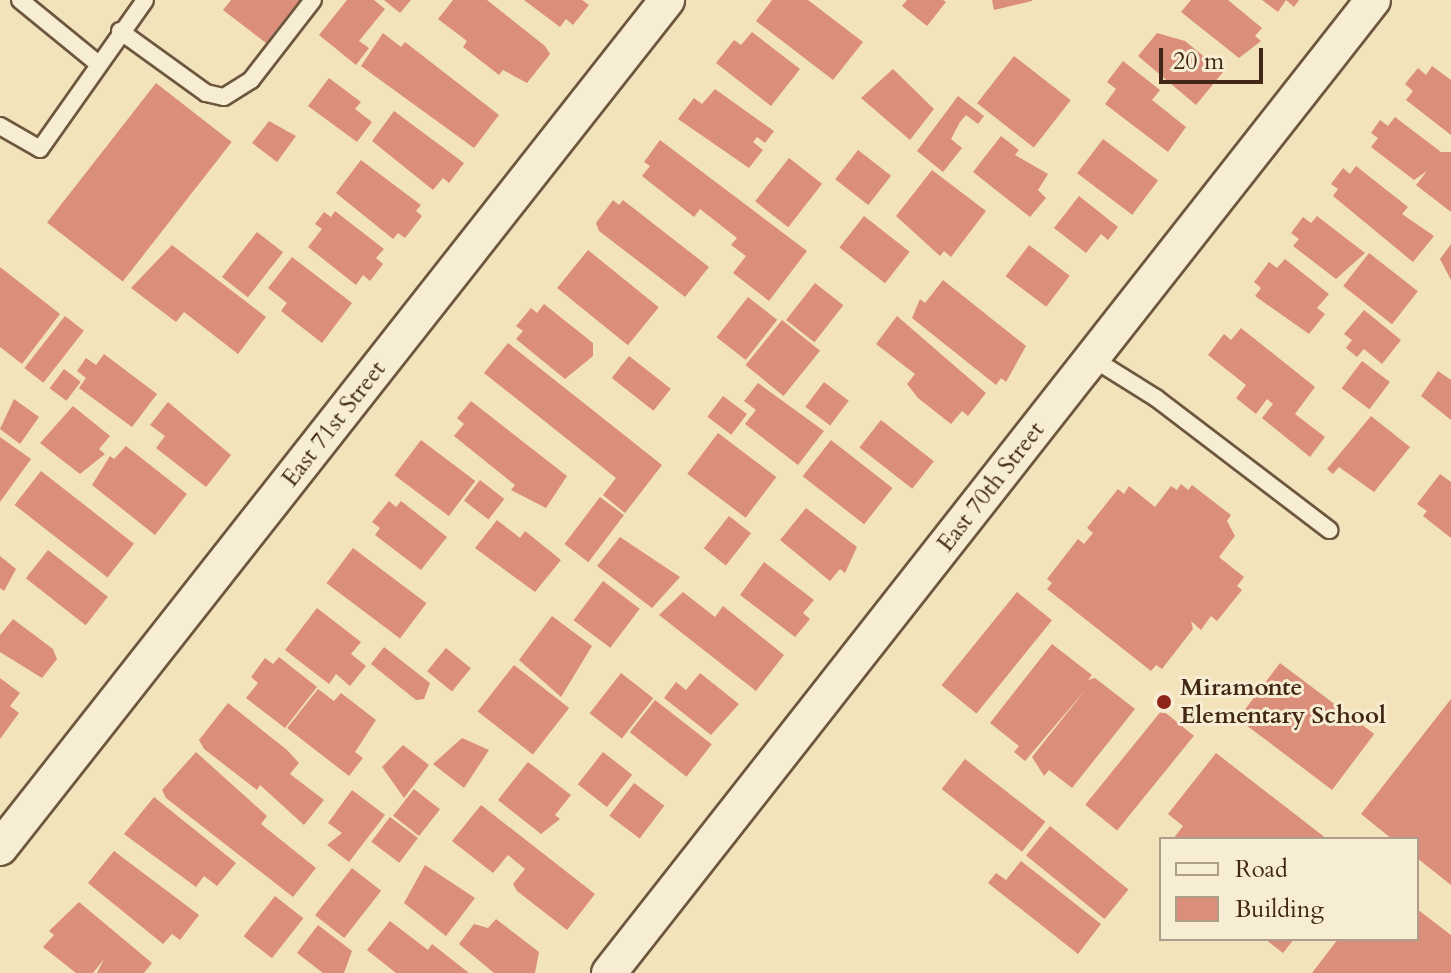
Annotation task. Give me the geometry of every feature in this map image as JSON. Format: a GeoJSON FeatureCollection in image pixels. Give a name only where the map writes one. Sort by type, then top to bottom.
{"type":"FeatureCollection","features":[{"type":"Feature","properties":{"kind":"street","name":"East 71st Street"},"geometry":{"type":"LineString","coordinates":[[0,848],[667,0]]}},
{"type":"Feature","properties":{"kind":"street","name":"East 70th Street"},"geometry":{"type":"LineString","coordinates":[[609,973],[1373,0]]}},
{"type":"Feature","properties":{"kind":"lane"},"geometry":{"type":"LineString","coordinates":[[20,0],[96,62]]}},
{"type":"Feature","properties":{"kind":"lane"},"geometry":{"type":"LineString","coordinates":[[0,126],[40,149],[96,62],[145,0]]}},
{"type":"Feature","properties":{"kind":"lane"},"geometry":{"type":"LineString","coordinates":[[120,31],[206,93],[224,97],[251,80],[313,0]]}},
{"type":"Feature","properties":{"kind":"lane"},"geometry":{"type":"LineString","coordinates":[[1092,358],[1156,398],[1329,530]]}},
{"type":"Feature","properties":{"kind":"building"},"geometry":{"type":"Polygon","coordinates":[[[231,0],[308,0],[300,11],[294,7],[266,43],[223,10],[231,0]]]}},
{"type":"Feature","properties":{"kind":"building"},"geometry":{"type":"Polygon","coordinates":[[[347,0],[374,0],[385,9],[359,41],[369,48],[356,65],[319,35],[347,0]]]}},
{"type":"Feature","properties":{"kind":"building"},"geometry":{"type":"Polygon","coordinates":[[[384,0],[411,0],[400,13],[384,0]]]}},
{"type":"Feature","properties":{"kind":"building"},"geometry":{"type":"Polygon","coordinates":[[[453,0],[487,0],[545,46],[550,54],[527,83],[503,70],[499,75],[463,47],[467,41],[438,19],[453,0]]]}},
{"type":"Feature","properties":{"kind":"building"},"geometry":{"type":"Polygon","coordinates":[[[524,0],[582,0],[589,5],[573,25],[566,19],[560,27],[524,0]]]}},
{"type":"Feature","properties":{"kind":"building"},"geometry":{"type":"Polygon","coordinates":[[[772,0],[808,0],[863,42],[833,80],[756,21],[772,0]]]}},
{"type":"Feature","properties":{"kind":"building"},"geometry":{"type":"Polygon","coordinates":[[[907,0],[946,2],[927,26],[902,6],[907,0]]]}},
{"type":"Feature","properties":{"kind":"building"},"geometry":{"type":"Polygon","coordinates":[[[992,0],[1032,0],[1032,1],[994,10],[992,0]]]}},
{"type":"Feature","properties":{"kind":"building"},"geometry":{"type":"Polygon","coordinates":[[[1191,0],[1228,0],[1262,28],[1255,36],[1261,41],[1239,58],[1181,12],[1191,0]]]}},
{"type":"Feature","properties":{"kind":"building"},"geometry":{"type":"Polygon","coordinates":[[[1262,0],[1286,0],[1278,12],[1262,0]]]}},
{"type":"Feature","properties":{"kind":"building"},"geometry":{"type":"Polygon","coordinates":[[[1286,0],[1299,0],[1294,7],[1286,0]]]}},
{"type":"Feature","properties":{"kind":"building"},"geometry":{"type":"Polygon","coordinates":[[[752,32],[800,69],[771,106],[716,63],[734,40],[741,45],[752,32]]]}},
{"type":"Feature","properties":{"kind":"building"},"geometry":{"type":"Polygon","coordinates":[[[383,33],[401,47],[405,42],[499,115],[474,148],[361,66],[383,33]]]}},
{"type":"Feature","properties":{"kind":"building"},"geometry":{"type":"Polygon","coordinates":[[[1157,33],[1185,41],[1223,72],[1196,105],[1138,56],[1157,33]]]}},
{"type":"Feature","properties":{"kind":"building"},"geometry":{"type":"Polygon","coordinates":[[[1014,56],[1071,100],[1034,148],[977,103],[1014,56]]]}},
{"type":"Feature","properties":{"kind":"building"},"geometry":{"type":"Polygon","coordinates":[[[1123,61],[1160,90],[1152,100],[1186,127],[1168,152],[1105,104],[1116,89],[1107,82],[1123,61]]]}},
{"type":"Feature","properties":{"kind":"building"},"geometry":{"type":"Polygon","coordinates":[[[1432,66],[1451,80],[1451,135],[1406,100],[1413,91],[1405,84],[1418,68],[1426,75],[1432,66]]]}},
{"type":"Feature","properties":{"kind":"building"},"geometry":{"type":"Polygon","coordinates":[[[893,69],[934,109],[910,140],[861,98],[893,69]]]}},
{"type":"Feature","properties":{"kind":"building"},"geometry":{"type":"Polygon","coordinates":[[[329,78],[361,102],[355,109],[372,122],[357,142],[308,106],[329,78]]]}},
{"type":"Feature","properties":{"kind":"building"},"geometry":{"type":"Polygon","coordinates":[[[156,83],[232,142],[123,282],[47,222],[156,83]]]}},
{"type":"Feature","properties":{"kind":"building"},"geometry":{"type":"Polygon","coordinates":[[[715,89],[774,131],[765,143],[757,137],[753,142],[763,150],[749,168],[678,119],[694,98],[702,104],[715,89]]]}},
{"type":"Feature","properties":{"kind":"building"},"geometry":{"type":"Polygon","coordinates":[[[958,96],[984,116],[978,124],[966,115],[960,122],[951,139],[962,148],[943,172],[917,151],[958,96]]]}},
{"type":"Feature","properties":{"kind":"building"},"geometry":{"type":"Polygon","coordinates":[[[394,111],[464,163],[449,183],[443,178],[433,190],[372,141],[394,111]]]}},
{"type":"Feature","properties":{"kind":"building"},"geometry":{"type":"Polygon","coordinates":[[[1395,117],[1441,152],[1451,152],[1451,212],[1416,185],[1427,171],[1414,180],[1371,147],[1378,138],[1371,133],[1380,120],[1388,126],[1395,117]]]}},
{"type":"Feature","properties":{"kind":"building"},"geometry":{"type":"Polygon","coordinates":[[[269,121],[296,136],[277,162],[252,143],[269,121]]]}},
{"type":"Feature","properties":{"kind":"building"},"geometry":{"type":"Polygon","coordinates":[[[1001,136],[1019,150],[1015,155],[1048,174],[1038,190],[1046,198],[1030,217],[973,172],[1001,136]]]}},
{"type":"Feature","properties":{"kind":"building"},"geometry":{"type":"Polygon","coordinates":[[[1103,139],[1158,181],[1132,215],[1077,173],[1103,139]]]}},
{"type":"Feature","properties":{"kind":"building"},"geometry":{"type":"Polygon","coordinates":[[[660,140],[807,251],[769,301],[733,273],[746,256],[731,245],[737,238],[700,209],[694,217],[642,176],[650,166],[644,162],[660,140]]]}},
{"type":"Feature","properties":{"kind":"building"},"geometry":{"type":"Polygon","coordinates":[[[858,150],[891,176],[868,205],[835,179],[858,150]]]}},
{"type":"Feature","properties":{"kind":"building"},"geometry":{"type":"Polygon","coordinates":[[[789,158],[822,184],[788,227],[755,201],[789,158]]]}},
{"type":"Feature","properties":{"kind":"building"},"geometry":{"type":"Polygon","coordinates":[[[361,160],[421,205],[416,211],[422,216],[405,238],[398,233],[393,239],[336,193],[361,160]]]}},
{"type":"Feature","properties":{"kind":"building"},"geometry":{"type":"Polygon","coordinates":[[[1356,166],[1408,207],[1402,214],[1434,236],[1413,262],[1333,196],[1338,189],[1331,184],[1343,168],[1350,174],[1356,166]]]}},
{"type":"Feature","properties":{"kind":"building"},"geometry":{"type":"Polygon","coordinates":[[[932,170],[986,211],[951,257],[944,251],[940,256],[896,216],[932,170]]]}},
{"type":"Feature","properties":{"kind":"building"},"geometry":{"type":"Polygon","coordinates":[[[1079,196],[1118,227],[1108,240],[1101,234],[1086,253],[1054,228],[1079,196]]]}},
{"type":"Feature","properties":{"kind":"building"},"geometry":{"type":"Polygon","coordinates":[[[613,200],[619,205],[623,200],[709,267],[685,297],[599,231],[596,223],[613,200]]]}},
{"type":"Feature","properties":{"kind":"building"},"geometry":{"type":"Polygon","coordinates":[[[335,211],[384,249],[376,258],[383,264],[370,281],[363,275],[356,285],[308,247],[322,229],[315,224],[324,212],[331,217],[335,211]]]}},
{"type":"Feature","properties":{"kind":"building"},"geometry":{"type":"Polygon","coordinates":[[[864,216],[910,252],[885,283],[839,248],[864,216]]]}},
{"type":"Feature","properties":{"kind":"building"},"geometry":{"type":"Polygon","coordinates":[[[1317,216],[1365,253],[1336,279],[1293,246],[1299,239],[1291,233],[1303,217],[1311,223],[1317,216]]]}},
{"type":"Feature","properties":{"kind":"building"},"geometry":{"type":"Polygon","coordinates":[[[257,232],[283,252],[248,297],[222,277],[257,232]]]}},
{"type":"Feature","properties":{"kind":"building"},"geometry":{"type":"Polygon","coordinates":[[[1451,244],[1451,280],[1440,259],[1451,244]]]}},
{"type":"Feature","properties":{"kind":"building"},"geometry":{"type":"Polygon","coordinates":[[[172,245],[266,317],[238,354],[184,312],[176,322],[131,288],[172,245]]]}},
{"type":"Feature","properties":{"kind":"building"},"geometry":{"type":"Polygon","coordinates":[[[1029,245],[1070,276],[1046,307],[1006,276],[1029,245]]]}},
{"type":"Feature","properties":{"kind":"building"},"geometry":{"type":"Polygon","coordinates":[[[588,250],[659,307],[628,345],[557,288],[588,250]]]}},
{"type":"Feature","properties":{"kind":"building"},"geometry":{"type":"Polygon","coordinates":[[[1369,253],[1418,291],[1392,324],[1343,286],[1369,253]]]}},
{"type":"Feature","properties":{"kind":"building"},"geometry":{"type":"Polygon","coordinates":[[[292,257],[352,303],[322,343],[281,311],[287,303],[268,288],[292,257]]]}},
{"type":"Feature","properties":{"kind":"building"},"geometry":{"type":"Polygon","coordinates":[[[1285,259],[1329,294],[1317,308],[1325,314],[1309,334],[1255,296],[1261,288],[1254,282],[1269,262],[1277,268],[1285,259]]]}},
{"type":"Feature","properties":{"kind":"building"},"geometry":{"type":"Polygon","coordinates":[[[0,267],[60,314],[22,364],[0,347],[0,267]]]}},
{"type":"Feature","properties":{"kind":"building"},"geometry":{"type":"Polygon","coordinates":[[[943,280],[1026,346],[1006,382],[1001,378],[996,385],[912,318],[920,299],[925,303],[943,280]]]}},
{"type":"Feature","properties":{"kind":"building"},"geometry":{"type":"Polygon","coordinates":[[[815,283],[843,305],[814,342],[786,320],[815,283]]]}},
{"type":"Feature","properties":{"kind":"building"},"geometry":{"type":"Polygon","coordinates":[[[748,297],[777,320],[746,360],[717,337],[748,297]]]}},
{"type":"Feature","properties":{"kind":"building"},"geometry":{"type":"Polygon","coordinates":[[[544,304],[593,343],[593,356],[565,379],[516,339],[523,331],[516,326],[531,308],[537,313],[544,304]]]}},
{"type":"Feature","properties":{"kind":"building"},"geometry":{"type":"Polygon","coordinates":[[[1364,310],[1401,340],[1382,364],[1364,349],[1357,357],[1346,348],[1352,340],[1344,334],[1364,310]]]}},
{"type":"Feature","properties":{"kind":"building"},"geometry":{"type":"Polygon","coordinates":[[[65,316],[84,331],[43,383],[24,368],[65,316]]]}},
{"type":"Feature","properties":{"kind":"building"},"geometry":{"type":"Polygon","coordinates":[[[897,316],[986,393],[968,416],[962,411],[951,424],[918,398],[907,384],[915,374],[876,344],[897,316]]]}},
{"type":"Feature","properties":{"kind":"building"},"geometry":{"type":"Polygon","coordinates":[[[782,320],[820,351],[784,396],[745,365],[782,320]]]}},
{"type":"Feature","properties":{"kind":"building"},"geometry":{"type":"Polygon","coordinates":[[[1241,328],[1315,387],[1295,414],[1325,437],[1310,457],[1262,418],[1273,404],[1267,399],[1256,414],[1236,398],[1246,385],[1208,355],[1224,334],[1231,340],[1241,328]]]}},
{"type":"Feature","properties":{"kind":"building"},"geometry":{"type":"Polygon","coordinates":[[[508,343],[662,465],[625,513],[603,495],[616,478],[484,373],[508,343]]]}},
{"type":"Feature","properties":{"kind":"building"},"geometry":{"type":"Polygon","coordinates":[[[104,354],[157,394],[132,427],[79,388],[86,378],[77,371],[86,358],[96,365],[104,354]]]}},
{"type":"Feature","properties":{"kind":"building"},"geometry":{"type":"Polygon","coordinates":[[[629,356],[671,389],[654,411],[612,378],[629,356]]]}},
{"type":"Feature","properties":{"kind":"building"},"geometry":{"type":"Polygon","coordinates":[[[1362,361],[1390,382],[1369,409],[1342,388],[1362,361]]]}},
{"type":"Feature","properties":{"kind":"building"},"geometry":{"type":"Polygon","coordinates":[[[64,369],[81,382],[66,401],[50,388],[64,369]]]}},
{"type":"Feature","properties":{"kind":"building"},"geometry":{"type":"Polygon","coordinates":[[[1438,371],[1451,380],[1451,420],[1421,396],[1438,371]]]}},
{"type":"Feature","properties":{"kind":"building"},"geometry":{"type":"Polygon","coordinates":[[[824,382],[849,401],[830,425],[805,407],[824,382]]]}},
{"type":"Feature","properties":{"kind":"building"},"geometry":{"type":"Polygon","coordinates":[[[758,383],[824,431],[798,465],[745,424],[756,410],[744,401],[758,383]]]}},
{"type":"Feature","properties":{"kind":"building"},"geometry":{"type":"Polygon","coordinates":[[[723,396],[747,414],[731,435],[707,417],[723,396]]]}},
{"type":"Feature","properties":{"kind":"building"},"geometry":{"type":"Polygon","coordinates":[[[14,399],[39,417],[20,444],[0,429],[14,399]]]}},
{"type":"Feature","properties":{"kind":"building"},"geometry":{"type":"Polygon","coordinates":[[[471,401],[567,476],[546,508],[511,490],[515,485],[454,436],[464,424],[457,418],[471,401]]]}},
{"type":"Feature","properties":{"kind":"building"},"geometry":{"type":"Polygon","coordinates":[[[168,402],[231,455],[206,487],[156,448],[165,436],[150,425],[168,402]]]}},
{"type":"Feature","properties":{"kind":"building"},"geometry":{"type":"Polygon","coordinates":[[[73,406],[110,436],[99,449],[105,454],[80,474],[40,443],[73,406]]]}},
{"type":"Feature","properties":{"kind":"building"},"geometry":{"type":"Polygon","coordinates":[[[1371,416],[1410,447],[1374,492],[1339,467],[1333,474],[1327,469],[1371,416]]]}},
{"type":"Feature","properties":{"kind":"building"},"geometry":{"type":"Polygon","coordinates":[[[881,420],[934,461],[912,489],[859,448],[881,420]]]}},
{"type":"Feature","properties":{"kind":"building"},"geometry":{"type":"Polygon","coordinates":[[[718,433],[776,477],[746,518],[687,474],[718,433]]]}},
{"type":"Feature","properties":{"kind":"building"},"geometry":{"type":"Polygon","coordinates":[[[0,437],[31,459],[0,502],[0,437]]]}},
{"type":"Feature","properties":{"kind":"building"},"geometry":{"type":"Polygon","coordinates":[[[421,440],[475,481],[449,516],[395,475],[421,440]]]}},
{"type":"Feature","properties":{"kind":"building"},"geometry":{"type":"Polygon","coordinates":[[[831,440],[892,488],[864,524],[803,476],[831,440]]]}},
{"type":"Feature","properties":{"kind":"building"},"geometry":{"type":"Polygon","coordinates":[[[126,446],[187,494],[155,535],[92,485],[110,456],[114,459],[126,446]]]}},
{"type":"Feature","properties":{"kind":"building"},"geometry":{"type":"Polygon","coordinates":[[[41,471],[134,544],[108,578],[15,505],[41,471]]]}},
{"type":"Feature","properties":{"kind":"building"},"geometry":{"type":"Polygon","coordinates":[[[1440,474],[1451,482],[1451,538],[1423,516],[1427,511],[1417,504],[1440,474]]]}},
{"type":"Feature","properties":{"kind":"building"},"geometry":{"type":"Polygon","coordinates":[[[480,480],[504,499],[488,520],[464,500],[480,480]]]}},
{"type":"Feature","properties":{"kind":"building"},"geometry":{"type":"Polygon","coordinates":[[[1181,484],[1188,490],[1192,485],[1231,515],[1227,521],[1235,536],[1219,557],[1244,577],[1237,586],[1242,590],[1217,621],[1211,616],[1201,630],[1191,621],[1193,629],[1162,669],[1156,665],[1151,671],[1047,589],[1052,583],[1047,579],[1078,539],[1084,544],[1093,533],[1087,528],[1118,489],[1124,494],[1129,486],[1155,507],[1171,486],[1177,490],[1181,484]]]}},
{"type":"Feature","properties":{"kind":"building"},"geometry":{"type":"Polygon","coordinates":[[[600,497],[624,515],[588,562],[564,544],[600,497]]]}},
{"type":"Feature","properties":{"kind":"building"},"geometry":{"type":"Polygon","coordinates":[[[389,501],[396,507],[401,501],[447,537],[421,570],[375,535],[380,528],[372,522],[389,501]]]}},
{"type":"Feature","properties":{"kind":"building"},"geometry":{"type":"Polygon","coordinates":[[[806,508],[857,547],[845,573],[840,569],[830,581],[780,540],[806,508]]]}},
{"type":"Feature","properties":{"kind":"building"},"geometry":{"type":"Polygon","coordinates":[[[729,516],[751,533],[726,566],[704,548],[729,516]]]}},
{"type":"Feature","properties":{"kind":"building"},"geometry":{"type":"Polygon","coordinates":[[[497,520],[520,538],[525,531],[561,560],[535,592],[475,548],[497,520]]]}},
{"type":"Feature","properties":{"kind":"building"},"geometry":{"type":"Polygon","coordinates":[[[620,537],[680,577],[652,608],[597,566],[620,537]]]}},
{"type":"Feature","properties":{"kind":"building"},"geometry":{"type":"Polygon","coordinates":[[[353,548],[426,603],[400,639],[327,583],[353,548]]]}},
{"type":"Feature","properties":{"kind":"building"},"geometry":{"type":"Polygon","coordinates":[[[48,550],[108,597],[86,625],[26,578],[48,550]]]}},
{"type":"Feature","properties":{"kind":"building"},"geometry":{"type":"Polygon","coordinates":[[[0,556],[16,569],[4,591],[0,588],[0,556]]]}},
{"type":"Feature","properties":{"kind":"building"},"geometry":{"type":"Polygon","coordinates":[[[764,562],[814,600],[803,613],[810,619],[795,637],[740,595],[764,562]]]}},
{"type":"Feature","properties":{"kind":"building"},"geometry":{"type":"Polygon","coordinates":[[[603,581],[640,609],[610,648],[574,620],[603,581]]]}},
{"type":"Feature","properties":{"kind":"building"},"geometry":{"type":"Polygon","coordinates":[[[683,592],[715,617],[723,606],[784,655],[756,691],[659,615],[683,592]]]}},
{"type":"Feature","properties":{"kind":"building"},"geometry":{"type":"Polygon","coordinates":[[[1017,592],[1052,620],[976,714],[941,685],[1017,592]]]}},
{"type":"Feature","properties":{"kind":"building"},"geometry":{"type":"Polygon","coordinates":[[[317,608],[361,642],[351,654],[366,666],[350,686],[336,674],[329,684],[285,650],[317,608]]]}},
{"type":"Feature","properties":{"kind":"building"},"geometry":{"type":"Polygon","coordinates":[[[552,616],[592,646],[561,697],[519,660],[552,616]]]}},
{"type":"Feature","properties":{"kind":"building"},"geometry":{"type":"Polygon","coordinates":[[[13,619],[53,649],[57,659],[42,678],[0,652],[0,635],[13,619]]]}},
{"type":"Feature","properties":{"kind":"building"},"geometry":{"type":"Polygon","coordinates":[[[1052,644],[1092,675],[1088,680],[1095,678],[1135,709],[1072,788],[1049,770],[1044,776],[1032,757],[1087,688],[1025,761],[1014,752],[1019,746],[990,723],[1052,644]]]}},
{"type":"Feature","properties":{"kind":"building"},"geometry":{"type":"Polygon","coordinates":[[[384,647],[430,683],[424,699],[416,700],[371,664],[384,647]]]}},
{"type":"Feature","properties":{"kind":"building"},"geometry":{"type":"Polygon","coordinates":[[[446,648],[471,668],[452,691],[427,671],[446,648]]]}},
{"type":"Feature","properties":{"kind":"building"},"geometry":{"type":"Polygon","coordinates":[[[279,657],[317,687],[285,728],[246,698],[258,683],[251,677],[265,658],[273,664],[279,657]]]}},
{"type":"Feature","properties":{"kind":"building"},"geometry":{"type":"Polygon","coordinates":[[[1280,663],[1374,734],[1332,790],[1238,719],[1280,663]]]}},
{"type":"Feature","properties":{"kind":"building"},"geometry":{"type":"Polygon","coordinates":[[[514,665],[569,708],[533,755],[478,711],[514,665]]]}},
{"type":"Feature","properties":{"kind":"building"},"geometry":{"type":"Polygon","coordinates":[[[621,673],[653,698],[622,738],[590,713],[621,673]]]}},
{"type":"Feature","properties":{"kind":"building"},"geometry":{"type":"Polygon","coordinates":[[[700,673],[739,704],[711,735],[664,698],[676,682],[686,690],[700,673]]]}},
{"type":"Feature","properties":{"kind":"building"},"geometry":{"type":"Polygon","coordinates":[[[0,678],[20,693],[10,706],[19,713],[0,739],[0,678]]]}},
{"type":"Feature","properties":{"kind":"building"},"geometry":{"type":"Polygon","coordinates":[[[318,689],[334,701],[341,693],[376,720],[355,752],[363,758],[349,776],[287,728],[318,689]]]}},
{"type":"Feature","properties":{"kind":"building"},"geometry":{"type":"Polygon","coordinates":[[[1451,699],[1451,885],[1419,860],[1419,837],[1390,837],[1361,814],[1451,699]]]}},
{"type":"Feature","properties":{"kind":"building"},"geometry":{"type":"Polygon","coordinates":[[[655,700],[712,744],[686,777],[630,732],[655,700]]]}},
{"type":"Feature","properties":{"kind":"building"},"geometry":{"type":"Polygon","coordinates":[[[228,703],[287,750],[299,763],[290,774],[324,800],[304,825],[260,785],[257,790],[204,749],[199,740],[228,703]]]}},
{"type":"Feature","properties":{"kind":"building"},"geometry":{"type":"Polygon","coordinates":[[[1162,710],[1194,736],[1117,831],[1085,805],[1162,710]]]}},
{"type":"Feature","properties":{"kind":"building"},"geometry":{"type":"Polygon","coordinates":[[[462,738],[489,750],[464,788],[433,764],[462,738]]]}},
{"type":"Feature","properties":{"kind":"building"},"geometry":{"type":"Polygon","coordinates":[[[403,745],[429,765],[404,798],[382,767],[403,745]]]}},
{"type":"Feature","properties":{"kind":"building"},"geometry":{"type":"Polygon","coordinates":[[[196,752],[267,816],[261,824],[316,868],[293,897],[166,798],[162,790],[196,752]]]}},
{"type":"Feature","properties":{"kind":"building"},"geometry":{"type":"Polygon","coordinates":[[[603,752],[632,775],[607,807],[578,784],[603,752]]]}},
{"type":"Feature","properties":{"kind":"building"},"geometry":{"type":"Polygon","coordinates":[[[1216,753],[1324,837],[1175,837],[1183,826],[1168,814],[1216,753]]]}},
{"type":"Feature","properties":{"kind":"building"},"geometry":{"type":"Polygon","coordinates":[[[965,759],[1045,822],[1022,852],[942,789],[965,759]]]}},
{"type":"Feature","properties":{"kind":"building"},"geometry":{"type":"Polygon","coordinates":[[[528,762],[571,795],[555,815],[560,819],[541,834],[498,800],[528,762]]]}},
{"type":"Feature","properties":{"kind":"building"},"geometry":{"type":"Polygon","coordinates":[[[634,783],[664,806],[640,839],[609,816],[634,783]]]}},
{"type":"Feature","properties":{"kind":"building"},"geometry":{"type":"Polygon","coordinates":[[[414,789],[440,809],[419,836],[393,816],[414,789]]]}},
{"type":"Feature","properties":{"kind":"building"},"geometry":{"type":"Polygon","coordinates":[[[352,790],[385,815],[349,862],[327,845],[342,833],[328,823],[352,790]]]}},
{"type":"Feature","properties":{"kind":"building"},"geometry":{"type":"Polygon","coordinates":[[[154,797],[236,863],[217,886],[204,876],[196,887],[124,834],[154,797]]]}},
{"type":"Feature","properties":{"kind":"building"},"geometry":{"type":"Polygon","coordinates":[[[481,805],[595,894],[567,930],[517,891],[513,884],[525,869],[508,855],[493,873],[452,841],[481,805]]]}},
{"type":"Feature","properties":{"kind":"building"},"geometry":{"type":"Polygon","coordinates":[[[390,817],[418,838],[399,863],[371,842],[390,817]]]}},
{"type":"Feature","properties":{"kind":"building"},"geometry":{"type":"Polygon","coordinates":[[[1050,826],[1128,890],[1105,919],[1026,856],[1050,826]]]}},
{"type":"Feature","properties":{"kind":"building"},"geometry":{"type":"Polygon","coordinates":[[[114,851],[199,915],[180,940],[172,934],[163,944],[88,883],[114,851]]]}},
{"type":"Feature","properties":{"kind":"building"},"geometry":{"type":"Polygon","coordinates":[[[1021,861],[1101,924],[1078,954],[988,883],[996,873],[1006,880],[1021,861]]]}},
{"type":"Feature","properties":{"kind":"building"},"geometry":{"type":"Polygon","coordinates":[[[425,865],[475,898],[446,936],[404,903],[425,865]]]}},
{"type":"Feature","properties":{"kind":"building"},"geometry":{"type":"Polygon","coordinates":[[[352,868],[381,891],[344,938],[315,915],[352,868]]]}},
{"type":"Feature","properties":{"kind":"building"},"geometry":{"type":"Polygon","coordinates":[[[275,896],[303,918],[272,958],[244,936],[275,896]]]}},
{"type":"Feature","properties":{"kind":"building"},"geometry":{"type":"Polygon","coordinates":[[[79,902],[152,963],[144,973],[97,973],[104,959],[93,973],[76,973],[43,947],[54,935],[49,931],[79,902]]]}},
{"type":"Feature","properties":{"kind":"building"},"geometry":{"type":"Polygon","coordinates":[[[1419,911],[1451,935],[1451,973],[1312,973],[1336,941],[1419,941],[1419,911]]]}},
{"type":"Feature","properties":{"kind":"building"},"geometry":{"type":"Polygon","coordinates":[[[496,919],[539,952],[535,973],[494,973],[459,944],[474,924],[488,928],[496,919]]]}},
{"type":"Feature","properties":{"kind":"building"},"geometry":{"type":"Polygon","coordinates":[[[390,921],[428,950],[432,944],[469,973],[396,973],[367,950],[390,921]]]}},
{"type":"Feature","properties":{"kind":"building"},"geometry":{"type":"Polygon","coordinates":[[[318,925],[352,951],[344,973],[323,973],[297,953],[318,925]]]}},
{"type":"Feature","properties":{"kind":"building"},"geometry":{"type":"Polygon","coordinates":[[[1268,941],[1292,941],[1283,953],[1268,941]]]}},
{"type":"Feature","properties":{"kind":"place","name":"Miramonte Elementary School"},"geometry":{"type":"Point","coordinates":[1164,702]}}]}
